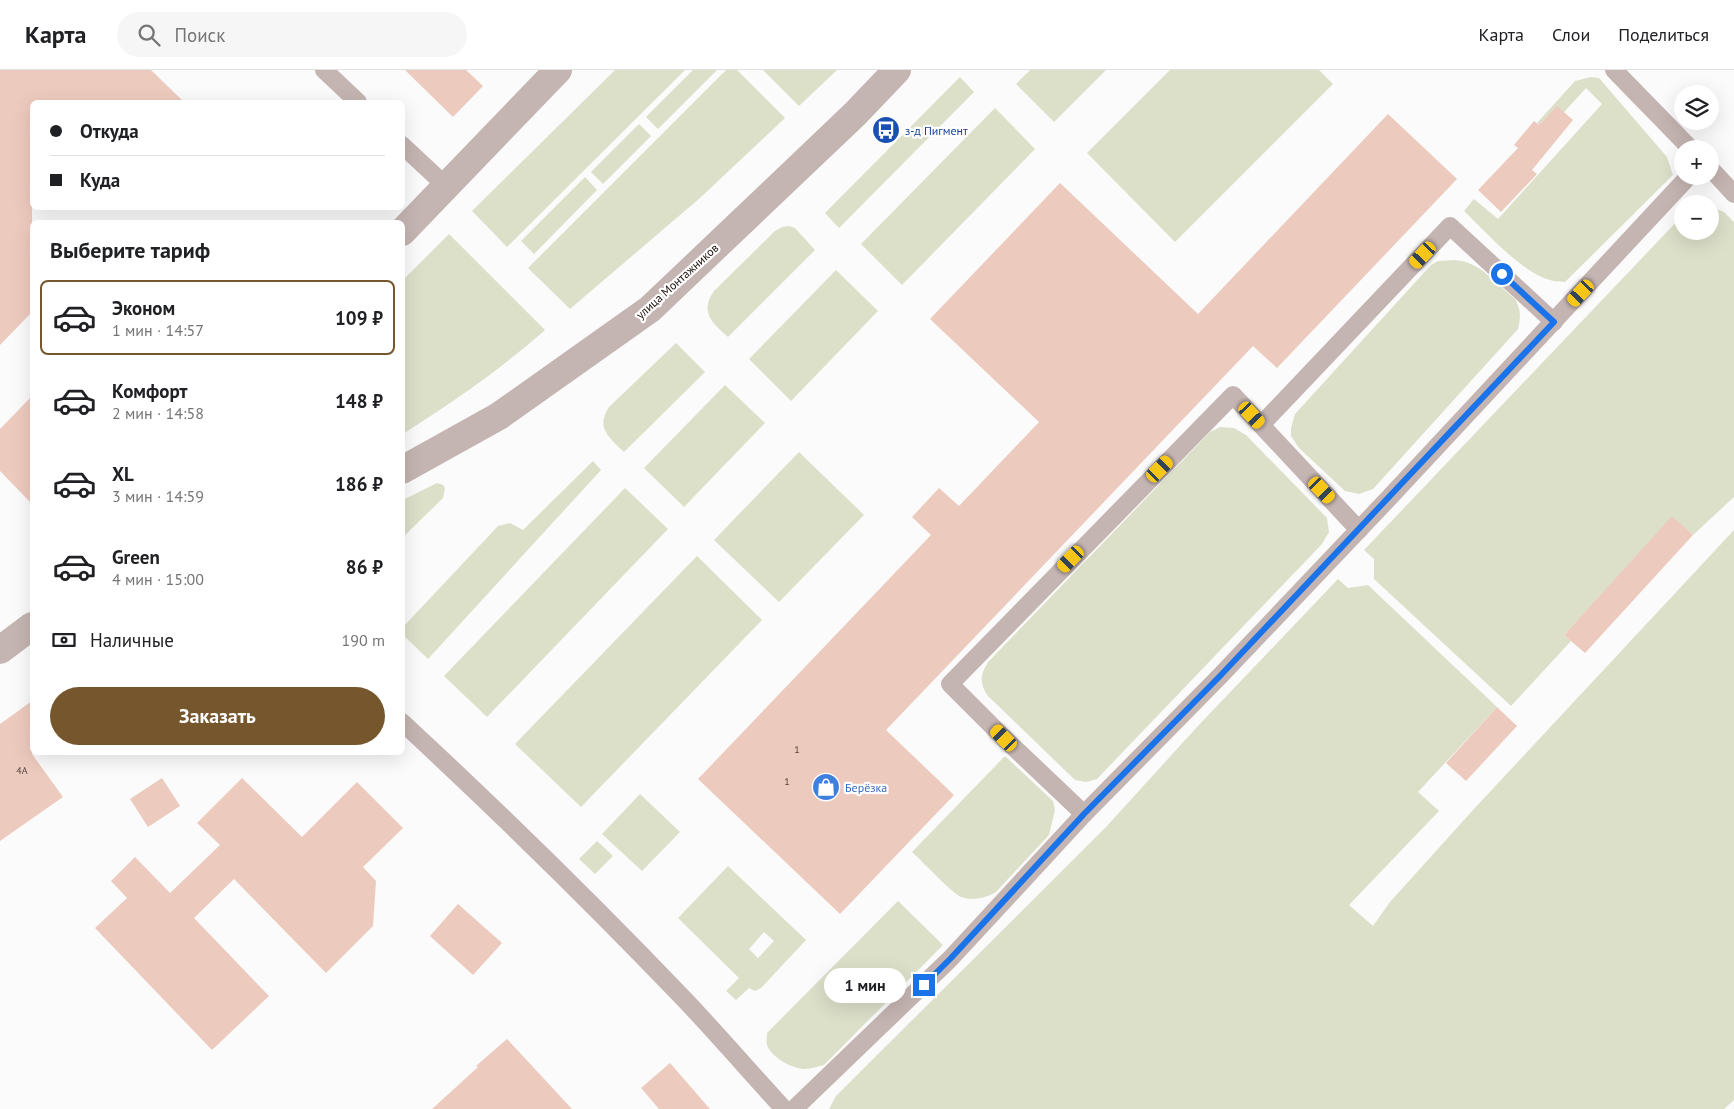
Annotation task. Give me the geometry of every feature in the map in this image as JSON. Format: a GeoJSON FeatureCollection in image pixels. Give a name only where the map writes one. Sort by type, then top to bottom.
{"type":"FeatureCollection","features":[{"type":"Feature","properties":{"kind":"street"},"geometry":{"type":"LineString","coordinates":[[405,229],[558,70]]}},
{"type":"Feature","properties":{"kind":"street","name":"улица Монтажников"},"geometry":{"type":"LineString","coordinates":[[405,468],[499,416],[650,309],[854,114],[897,70]]}},
{"type":"Feature","properties":{"kind":"street"},"geometry":{"type":"LineString","coordinates":[[0,633],[30,626]]}},
{"type":"Feature","properties":{"kind":"street"},"geometry":{"type":"LineString","coordinates":[[0,650],[30,627]]}},
{"type":"Feature","properties":{"kind":"lane"},"geometry":{"type":"LineString","coordinates":[[324,70],[356,100]]}},
{"type":"Feature","properties":{"kind":"lane"},"geometry":{"type":"LineString","coordinates":[[1614,70],[1682,140]]}},
{"type":"Feature","properties":{"kind":"lane"},"geometry":{"type":"LineString","coordinates":[[405,148],[446,186]]}},
{"type":"Feature","properties":{"kind":"lane"},"geometry":{"type":"LineString","coordinates":[[1719,178],[1734,194]]}},
{"type":"Feature","properties":{"kind":"lane"},"geometry":{"type":"LineString","coordinates":[[794,1109],[951,958],[1084,814],[1220,676],[1359,530],[1681,185]]}},
{"type":"Feature","properties":{"kind":"lane"},"geometry":{"type":"LineString","coordinates":[[1261,425],[1450,226],[1554,322]]}},
{"type":"Feature","properties":{"kind":"lane"},"geometry":{"type":"LineString","coordinates":[[1084,814],[950,684],[1233,396],[1359,530]]}},
{"type":"Feature","properties":{"kind":"lane"},"geometry":{"type":"LineString","coordinates":[[405,725],[460,775],[558,871],[686,1002],[784,1109]]}},
{"type":"Feature","properties":{"kind":"green space"},"geometry":{"type":"Polygon","coordinates":[[[615,70],[685,70],[507,247],[472,211],[615,70]]]}},
{"type":"Feature","properties":{"kind":"green space"},"geometry":{"type":"Polygon","coordinates":[[[693,70],[717,70],[658,129],[646,117],[693,70]]]}},
{"type":"Feature","properties":{"kind":"green space"},"geometry":{"type":"Polygon","coordinates":[[[726,70],[737,70],[785,118],[700,198],[570,309],[528,268],[726,70]]]}},
{"type":"Feature","properties":{"kind":"green space"},"geometry":{"type":"Polygon","coordinates":[[[763,70],[837,70],[799,106],[763,70]]]}},
{"type":"Feature","properties":{"kind":"green space"},"geometry":{"type":"Polygon","coordinates":[[[1030,70],[1106,70],[1054,122],[1016,84],[1030,70]]]}},
{"type":"Feature","properties":{"kind":"green space"},"geometry":{"type":"Polygon","coordinates":[[[1170,70],[1319,70],[1333,84],[1175,242],[1087,153],[1170,70]]]}},
{"type":"Feature","properties":{"kind":"green space"},"geometry":{"type":"Polygon","coordinates":[[[960,77],[974,92],[839,228],[825,213],[960,77]]]}},
{"type":"Feature","properties":{"kind":"green space"},"geometry":{"type":"Polygon","coordinates":[[[1591,77],[1599,78],[1667,157],[1673,175],[1565,282],[1553,281],[1539,276],[1516,260],[1464,211],[1474,199],[1498,219],[1602,104],[1586,88],[1547,131],[1537,123],[1575,81],[1591,77]]]}},
{"type":"Feature","properties":{"kind":"green space"},"geometry":{"type":"Polygon","coordinates":[[[995,108],[1035,149],[902,285],[861,244],[995,108]]]}},
{"type":"Feature","properties":{"kind":"green space"},"geometry":{"type":"Polygon","coordinates":[[[639,124],[651,136],[603,184],[591,172],[639,124]]]}},
{"type":"Feature","properties":{"kind":"green space"},"geometry":{"type":"Polygon","coordinates":[[[585,177],[597,190],[534,254],[521,241],[585,177]]]}},
{"type":"Feature","properties":{"kind":"green space"},"geometry":{"type":"Polygon","coordinates":[[[1719,210],[1734,222],[1734,497],[1693,535],[1672,517],[1564,635],[1571,641],[1511,706],[1374,579],[1374,559],[1364,550],[1674,224],[1674,240],[1719,240],[1719,210]]]}},
{"type":"Feature","properties":{"kind":"green space"},"geometry":{"type":"Polygon","coordinates":[[[789,226],[795,228],[815,250],[728,337],[713,322],[708,312],[710,299],[714,291],[775,231],[789,226]]]}},
{"type":"Feature","properties":{"kind":"green space"},"geometry":{"type":"Polygon","coordinates":[[[449,234],[545,330],[476,385],[405,433],[405,278],[449,234]]]}},
{"type":"Feature","properties":{"kind":"green space"},"geometry":{"type":"Polygon","coordinates":[[[1438,261],[1463,261],[1479,269],[1515,299],[1520,314],[1518,329],[1373,489],[1359,494],[1345,491],[1299,448],[1291,436],[1295,414],[1431,265],[1438,261]]]}},
{"type":"Feature","properties":{"kind":"green space"},"geometry":{"type":"Polygon","coordinates":[[[836,270],[878,311],[791,401],[749,359],[836,270]]]}},
{"type":"Feature","properties":{"kind":"green space"},"geometry":{"type":"Polygon","coordinates":[[[676,343],[705,372],[624,452],[606,432],[603,421],[605,414],[609,407],[676,343]]]}},
{"type":"Feature","properties":{"kind":"green space"},"geometry":{"type":"Polygon","coordinates":[[[725,385],[765,423],[684,507],[644,468],[725,385]]]}},
{"type":"Feature","properties":{"kind":"green space"},"geometry":{"type":"Polygon","coordinates":[[[1220,427],[1234,428],[1246,435],[1327,518],[1329,532],[1322,544],[1097,779],[1086,782],[1075,780],[988,696],[983,687],[982,674],[989,661],[1210,432],[1220,427]]]}},
{"type":"Feature","properties":{"kind":"green space"},"geometry":{"type":"Polygon","coordinates":[[[799,452],[864,515],[779,602],[714,540],[799,452]]]}},
{"type":"Feature","properties":{"kind":"green space"},"geometry":{"type":"Polygon","coordinates":[[[593,461],[601,470],[428,659],[405,637],[405,625],[498,526],[510,523],[523,530],[593,461]]]}},
{"type":"Feature","properties":{"kind":"green space"},"geometry":{"type":"Polygon","coordinates":[[[437,483],[445,488],[443,498],[405,535],[405,499],[437,483]]]}},
{"type":"Feature","properties":{"kind":"green space"},"geometry":{"type":"Polygon","coordinates":[[[625,488],[668,529],[487,717],[444,676],[625,488]]]}},
{"type":"Feature","properties":{"kind":"green space"},"geometry":{"type":"Polygon","coordinates":[[[1734,530],[1734,1100],[1724,1109],[829,1109],[836,1096],[1106,827],[1197,727],[1338,579],[1348,588],[1368,585],[1497,707],[1418,792],[1439,811],[1349,905],[1373,926],[1390,902],[1473,810],[1734,530]]]}},
{"type":"Feature","properties":{"kind":"green space"},"geometry":{"type":"Polygon","coordinates":[[[697,556],[762,620],[581,807],[515,744],[697,556]]]}},
{"type":"Feature","properties":{"kind":"green space"},"geometry":{"type":"Polygon","coordinates":[[[1005,756],[1053,801],[1055,810],[1049,835],[996,892],[979,898],[961,897],[912,852],[1005,756]]]}},
{"type":"Feature","properties":{"kind":"green space"},"geometry":{"type":"Polygon","coordinates":[[[640,794],[680,832],[642,871],[602,834],[640,794]]]}},
{"type":"Feature","properties":{"kind":"green space"},"geometry":{"type":"Polygon","coordinates":[[[597,841],[613,856],[595,874],[579,859],[597,841]]]}},
{"type":"Feature","properties":{"kind":"green space"},"geometry":{"type":"Polygon","coordinates":[[[728,866],[806,940],[761,988],[755,991],[749,988],[736,1000],[726,991],[739,978],[678,918],[728,866]],[[764,932],[749,949],[758,958],[774,941],[764,932]]]}},
{"type":"Feature","properties":{"kind":"green space"},"geometry":{"type":"Polygon","coordinates":[[[898,901],[943,945],[824,1065],[804,1069],[777,1058],[767,1045],[767,1033],[898,901]]]}},
{"type":"Feature","properties":{"kind":"building"},"geometry":{"type":"Polygon","coordinates":[[[0,70],[151,70],[182,100],[30,100],[30,210],[32,210],[32,220],[30,220],[30,314],[0,345],[0,70]]]}},
{"type":"Feature","properties":{"kind":"building"},"geometry":{"type":"Polygon","coordinates":[[[405,70],[466,70],[483,86],[453,117],[405,70]]]}},
{"type":"Feature","properties":{"kind":"building"},"geometry":{"type":"Polygon","coordinates":[[[1557,106],[1573,120],[1532,170],[1537,174],[1501,212],[1478,190],[1518,148],[1514,145],[1534,121],[1539,125],[1557,106]]]}},
{"type":"Feature","properties":{"kind":"building"},"geometry":{"type":"Polygon","coordinates":[[[1388,114],[1457,179],[1277,368],[1253,346],[886,730],[954,795],[840,914],[698,779],[931,535],[912,517],[939,488],[959,506],[1039,422],[930,319],[1060,183],[1198,314],[1388,114]]]}},
{"type":"Feature","properties":{"kind":"building"},"geometry":{"type":"Polygon","coordinates":[[[30,398],[30,502],[0,471],[0,429],[30,398]]]}},
{"type":"Feature","properties":{"kind":"building"},"geometry":{"type":"Polygon","coordinates":[[[1672,516],[1693,535],[1585,653],[1564,635],[1672,516]]]}},
{"type":"Feature","properties":{"kind":"building"},"geometry":{"type":"Polygon","coordinates":[[[30,702],[30,755],[33,755],[63,797],[0,841],[0,724],[30,702]]]}},
{"type":"Feature","properties":{"kind":"building"},"geometry":{"type":"Polygon","coordinates":[[[1497,707],[1517,726],[1466,781],[1446,763],[1497,707]]]}},
{"type":"Feature","properties":{"kind":"building"},"geometry":{"type":"Polygon","coordinates":[[[162,778],[180,806],[148,827],[130,799],[162,778]]]}},
{"type":"Feature","properties":{"kind":"building"},"geometry":{"type":"Polygon","coordinates":[[[242,778],[302,837],[357,782],[403,828],[363,867],[376,881],[373,926],[326,973],[234,879],[194,918],[269,996],[212,1050],[95,928],[127,898],[111,881],[135,857],[170,893],[220,845],[197,823],[242,778]]]}},
{"type":"Feature","properties":{"kind":"building"},"geometry":{"type":"Polygon","coordinates":[[[458,904],[502,943],[473,975],[430,936],[458,904]]]}},
{"type":"Feature","properties":{"kind":"building"},"geometry":{"type":"Polygon","coordinates":[[[507,1039],[572,1109],[432,1109],[478,1067],[476,1066],[507,1039]]]}},
{"type":"Feature","properties":{"kind":"building"},"geometry":{"type":"Polygon","coordinates":[[[670,1063],[710,1109],[659,1109],[641,1088],[670,1063]]]}},
{"type":"Feature","properties":{"kind":"place","name":"з-д Пигмент"},"geometry":{"type":"Point","coordinates":[886,130]}},
{"type":"Feature","properties":{"kind":"place","name":"Берёзка"},"geometry":{"type":"Point","coordinates":[826,787]}},
{"type":"Feature","properties":{"kind":"route"},"geometry":{"type":"LineString","coordinates":[[924,985],[1084,814],[1220,676],[1554,322],[1502,274]]}}]}
